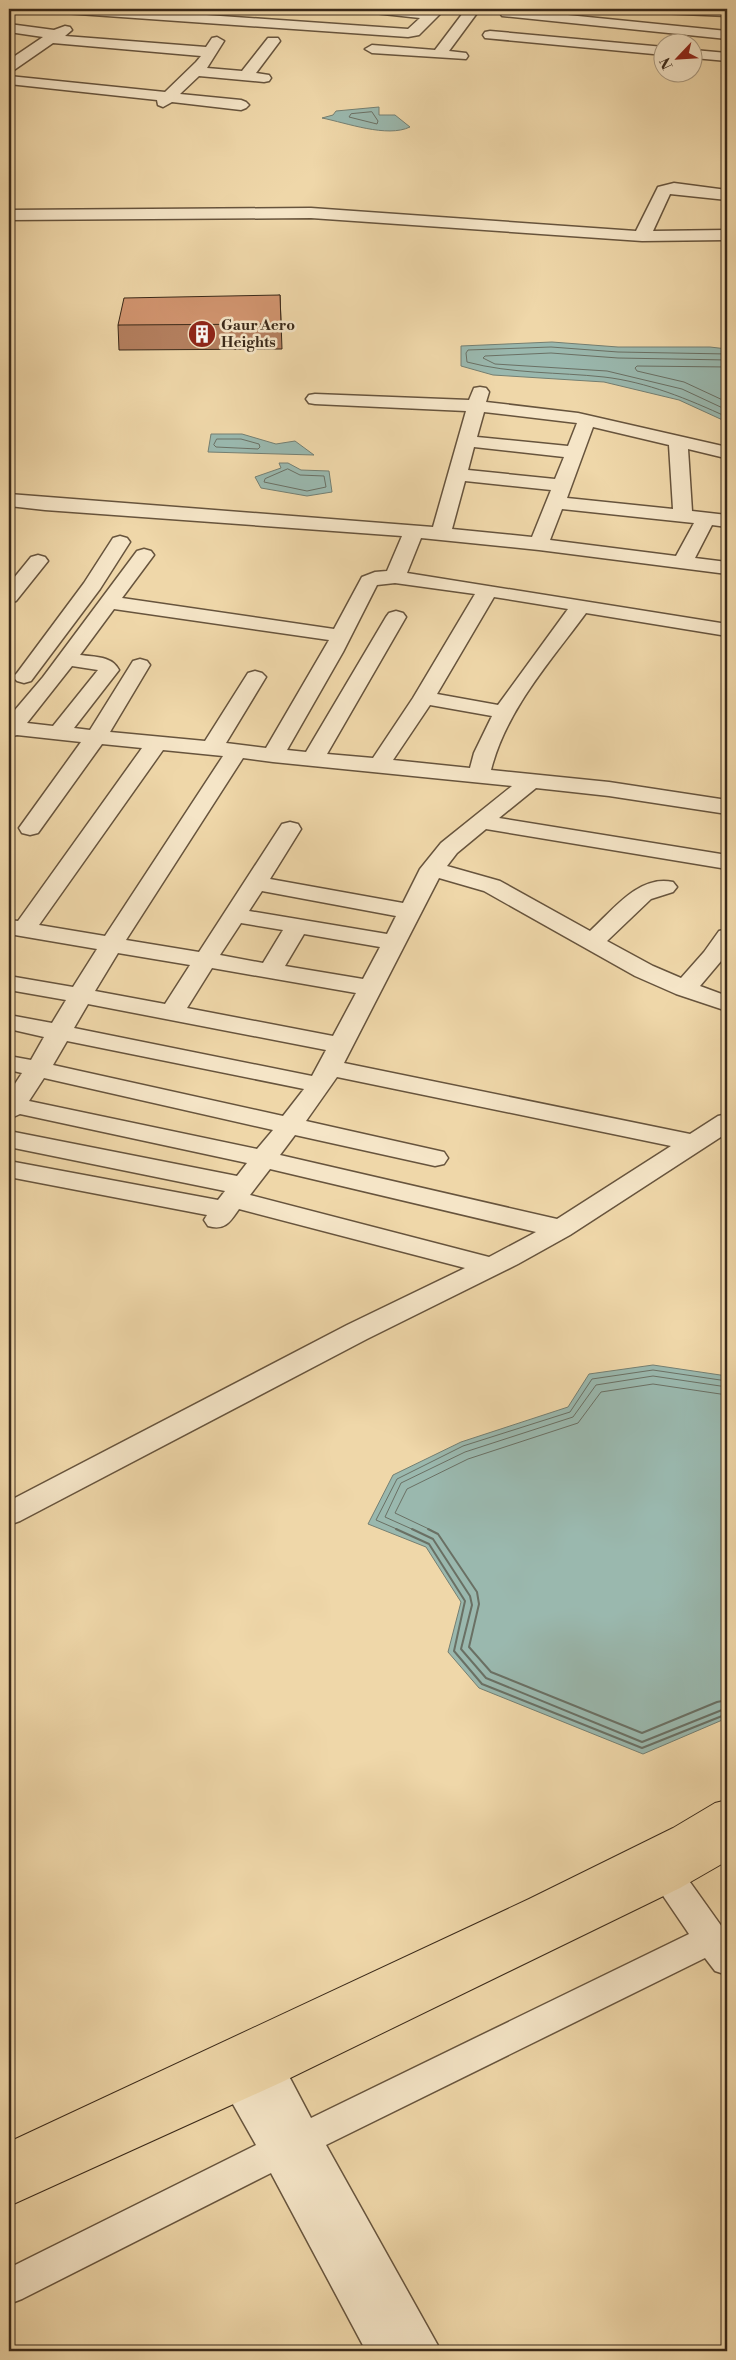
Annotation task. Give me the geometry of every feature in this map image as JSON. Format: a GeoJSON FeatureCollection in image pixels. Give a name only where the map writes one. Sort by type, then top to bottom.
{"type":"FeatureCollection","features":[{"type":"Feature","properties":{"kind":"main road"},"geometry":{"type":"LineString","coordinates":[[9,2189],[542,1909],[685,1838],[727,1813]]}},
{"type":"Feature","properties":{"kind":"main road"},"geometry":{"type":"LineString","coordinates":[[9,2160],[247,2065],[668,1878],[727,1844]]}},
{"type":"Feature","properties":{"kind":"street"},"geometry":{"type":"LineString","coordinates":[[64,9],[220,15],[355,15],[412,33]]}},
{"type":"Feature","properties":{"kind":"street"},"geometry":{"type":"LineString","coordinates":[[374,9],[432,15]]}},
{"type":"Feature","properties":{"kind":"street"},"geometry":{"type":"LineString","coordinates":[[439,54],[473,9]]}},
{"type":"Feature","properties":{"kind":"street"},"geometry":{"type":"LineString","coordinates":[[660,9],[727,12]]}},
{"type":"Feature","properties":{"kind":"street"},"geometry":{"type":"LineString","coordinates":[[9,67],[34,49],[97,11]]}},
{"type":"Feature","properties":{"kind":"street"},"geometry":{"type":"LineString","coordinates":[[654,50],[485,40],[509,11],[727,35]]}},
{"type":"Feature","properties":{"kind":"street"},"geometry":{"type":"LineString","coordinates":[[9,15],[33,19]]}},
{"type":"Feature","properties":{"kind":"street"},"geometry":{"type":"LineString","coordinates":[[220,15],[385,26],[432,15]]}},
{"type":"Feature","properties":{"kind":"street"},"geometry":{"type":"LineString","coordinates":[[167,99],[195,71],[224,37],[220,15]]}},
{"type":"Feature","properties":{"kind":"street"},"geometry":{"type":"LineString","coordinates":[[392,51],[432,15]]}},
{"type":"Feature","properties":{"kind":"street"},"geometry":{"type":"LineString","coordinates":[[385,26],[365,48],[461,56]]}},
{"type":"Feature","properties":{"kind":"street"},"geometry":{"type":"LineString","coordinates":[[9,28],[53,37],[210,52]]}},
{"type":"Feature","properties":{"kind":"street"},"geometry":{"type":"LineString","coordinates":[[246,76],[278,42],[255,40]]}},
{"type":"Feature","properties":{"kind":"street"},"geometry":{"type":"LineString","coordinates":[[9,47],[34,49]]}},
{"type":"Feature","properties":{"kind":"street"},"geometry":{"type":"LineString","coordinates":[[704,55],[727,58]]}},
{"type":"Feature","properties":{"kind":"street"},"geometry":{"type":"LineString","coordinates":[[9,67],[96,75]]}},
{"type":"Feature","properties":{"kind":"street"},"geometry":{"type":"LineString","coordinates":[[195,71],[264,78]]}},
{"type":"Feature","properties":{"kind":"street"},"geometry":{"type":"LineString","coordinates":[[9,80],[167,99],[241,105]]}},
{"type":"Feature","properties":{"kind":"street"},"geometry":{"type":"LineString","coordinates":[[164,81],[184,82]]}},
{"type":"Feature","properties":{"kind":"street"},"geometry":{"type":"LineString","coordinates":[[642,236],[664,190],[674,188],[727,195]]}},
{"type":"Feature","properties":{"kind":"street"},"geometry":{"type":"LineString","coordinates":[[9,215],[311,213],[642,236],[727,235]]}},
{"type":"Feature","properties":{"kind":"street"},"geometry":{"type":"LineString","coordinates":[[691,236],[727,244]]}},
{"type":"Feature","properties":{"kind":"street"},"geometry":{"type":"LineString","coordinates":[[315,398],[478,399],[587,420],[721,451]]}},
{"type":"Feature","properties":{"kind":"street"},"geometry":{"type":"LineString","coordinates":[[442,534],[478,399]]}},
{"type":"Feature","properties":{"kind":"street"},"geometry":{"type":"LineString","coordinates":[[539,544],[587,420]]}},
{"type":"Feature","properties":{"kind":"street"},"geometry":{"type":"LineString","coordinates":[[466,441],[574,452]]}},
{"type":"Feature","properties":{"kind":"street"},"geometry":{"type":"LineString","coordinates":[[678,441],[683,516]]}},
{"type":"Feature","properties":{"kind":"street"},"geometry":{"type":"LineString","coordinates":[[458,474],[683,516],[727,521]]}},
{"type":"Feature","properties":{"kind":"street"},"geometry":{"type":"LineString","coordinates":[[9,500],[414,531],[539,544],[727,568]]}},
{"type":"Feature","properties":{"kind":"street"},"geometry":{"type":"LineString","coordinates":[[683,562],[706,518]]}},
{"type":"Feature","properties":{"kind":"street"},"geometry":{"type":"LineString","coordinates":[[395,577],[414,531]]}},
{"type":"Feature","properties":{"kind":"street"},"geometry":{"type":"LineString","coordinates":[[16,676],[93,584],[120,542]]}},
{"type":"Feature","properties":{"kind":"street"},"geometry":{"type":"LineString","coordinates":[[10,729],[50,681],[144,554]]}},
{"type":"Feature","properties":{"kind":"street"},"geometry":{"type":"LineString","coordinates":[[10,594],[38,561]]}},
{"type":"Feature","properties":{"kind":"street"},"geometry":{"type":"LineString","coordinates":[[273,755],[319,676],[369,582],[375,578],[395,577],[488,590],[727,630]]}},
{"type":"Feature","properties":{"kind":"street"},"geometry":{"type":"LineString","coordinates":[[379,766],[424,698],[488,590]]}},
{"type":"Feature","properties":{"kind":"street"},"geometry":{"type":"LineString","coordinates":[[109,602],[340,636]]}},
{"type":"Feature","properties":{"kind":"street"},"geometry":{"type":"LineString","coordinates":[[479,775],[482,756],[504,712],[581,606]]}},
{"type":"Feature","properties":{"kind":"street"},"geometry":{"type":"LineString","coordinates":[[313,759],[396,617]]}},
{"type":"Feature","properties":{"kind":"street"},"geometry":{"type":"LineString","coordinates":[[59,733],[109,670],[107,666],[102,664],[66,660]]}},
{"type":"Feature","properties":{"kind":"street"},"geometry":{"type":"LineString","coordinates":[[30,828],[96,737],[140,665]]}},
{"type":"Feature","properties":{"kind":"street"},"geometry":{"type":"LineString","coordinates":[[16,676],[50,681]]}},
{"type":"Feature","properties":{"kind":"street"},"geometry":{"type":"LineString","coordinates":[[319,676],[359,681]]}},
{"type":"Feature","properties":{"kind":"street"},"geometry":{"type":"LineString","coordinates":[[212,748],[255,677]]}},
{"type":"Feature","properties":{"kind":"street"},"geometry":{"type":"LineString","coordinates":[[424,698],[504,712]]}},
{"type":"Feature","properties":{"kind":"street"},"geometry":{"type":"LineString","coordinates":[[10,729],[609,789],[727,807]]}},
{"type":"Feature","properties":{"kind":"street"},"geometry":{"type":"LineString","coordinates":[[158,743],[17,929],[112,943],[370,988]]}},
{"type":"Feature","properties":{"kind":"street"},"geometry":{"type":"LineString","coordinates":[[18,1092],[237,751]]}},
{"type":"Feature","properties":{"kind":"street"},"geometry":{"type":"LineString","coordinates":[[230,1204],[324,1077],[432,869],[450,848],[530,782]]}},
{"type":"Feature","properties":{"kind":"street"},"geometry":{"type":"LineString","coordinates":[[481,822],[727,862]]}},
{"type":"Feature","properties":{"kind":"street"},"geometry":{"type":"LineString","coordinates":[[172,1012],[290,830]]}},
{"type":"Feature","properties":{"kind":"street"},"geometry":{"type":"LineString","coordinates":[[432,869],[492,886],[644,971],[685,989],[727,1004]]}},
{"type":"Feature","properties":{"kind":"street"},"geometry":{"type":"LineString","coordinates":[[255,883],[410,911]]}},
{"type":"Feature","properties":{"kind":"street"},"geometry":{"type":"LineString","coordinates":[[592,942],[643,894],[665,887]]}},
{"type":"Feature","properties":{"kind":"street"},"geometry":{"type":"LineString","coordinates":[[234,914],[394,942]]}},
{"type":"Feature","properties":{"kind":"street"},"geometry":{"type":"LineString","coordinates":[[270,971],[298,926]]}},
{"type":"Feature","properties":{"kind":"street"},"geometry":{"type":"LineString","coordinates":[[685,989],[713,957],[727,936]]}},
{"type":"Feature","properties":{"kind":"street"},"geometry":{"type":"LineString","coordinates":[[9,983],[342,1044]]}},
{"type":"Feature","properties":{"kind":"street"},"geometry":{"type":"LineString","coordinates":[[9,1022],[695,1143]]}},
{"type":"Feature","properties":{"kind":"street"},"geometry":{"type":"LineString","coordinates":[[9,1063],[18,1092]]}},
{"type":"Feature","properties":{"kind":"street"},"geometry":{"type":"LineString","coordinates":[[18,1092],[289,1125],[435,1158]]}},
{"type":"Feature","properties":{"kind":"street"},"geometry":{"type":"LineString","coordinates":[[18,1092],[264,1159],[561,1229]]}},
{"type":"Feature","properties":{"kind":"street"},"geometry":{"type":"LineString","coordinates":[[9,1514],[348,1336],[491,1266],[561,1229],[727,1122]]}},
{"type":"Feature","properties":{"kind":"street"},"geometry":{"type":"LineString","coordinates":[[9,1139],[230,1204],[491,1266]]}},
{"type":"Feature","properties":{"kind":"street"},"geometry":{"type":"LineString","coordinates":[[9,1169],[230,1204]]}},
{"type":"Feature","properties":{"kind":"street"},"geometry":{"type":"LineString","coordinates":[[9,2287],[291,2146],[719,1950],[668,1878]]}},
{"type":"Feature","properties":{"kind":"street"},"geometry":{"type":"LineString","coordinates":[[247,2065],[291,2146],[386,2351]]}},
{"type":"Feature","properties":{"kind":"street"},"geometry":{"type":"LineString","coordinates":[[291,2146],[422,2351]]}},
{"type":"Feature","properties":{"kind":"water"},"geometry":{"type":"Polygon","coordinates":[[[379,107],[379,115],[395,115],[410,127],[401,130],[379,130],[322,118],[333,115],[336,111],[379,107]]]}},
{"type":"Feature","properties":{"kind":"water"},"geometry":{"type":"Polygon","coordinates":[[[552,342],[618,347],[710,347],[727,349],[727,422],[679,400],[604,382],[493,375],[461,366],[461,346],[552,342]]]}},
{"type":"Feature","properties":{"kind":"water"},"geometry":{"type":"Polygon","coordinates":[[[211,434],[242,434],[276,444],[295,441],[314,455],[208,452],[211,434]]]}},
{"type":"Feature","properties":{"kind":"water"},"geometry":{"type":"Polygon","coordinates":[[[279,463],[288,463],[301,470],[329,471],[332,492],[307,496],[261,488],[255,477],[281,468],[279,463]]]}},
{"type":"Feature","properties":{"kind":"water"},"geometry":{"type":"Polygon","coordinates":[[[653,1365],[727,1376],[727,1718],[643,1754],[479,1688],[448,1652],[461,1602],[426,1547],[368,1524],[393,1475],[461,1442],[568,1407],[589,1374],[653,1365]]]}},
{"type":"Feature","properties":{"kind":"building"},"geometry":{"type":"Polygon","coordinates":[[[280,295],[281,324],[118,325],[124,298],[280,295]]]}},
{"type":"Feature","properties":{"kind":"place","name":"Gaur Aero Heights"},"geometry":{"type":"Point","coordinates":[202,334]}}]}
